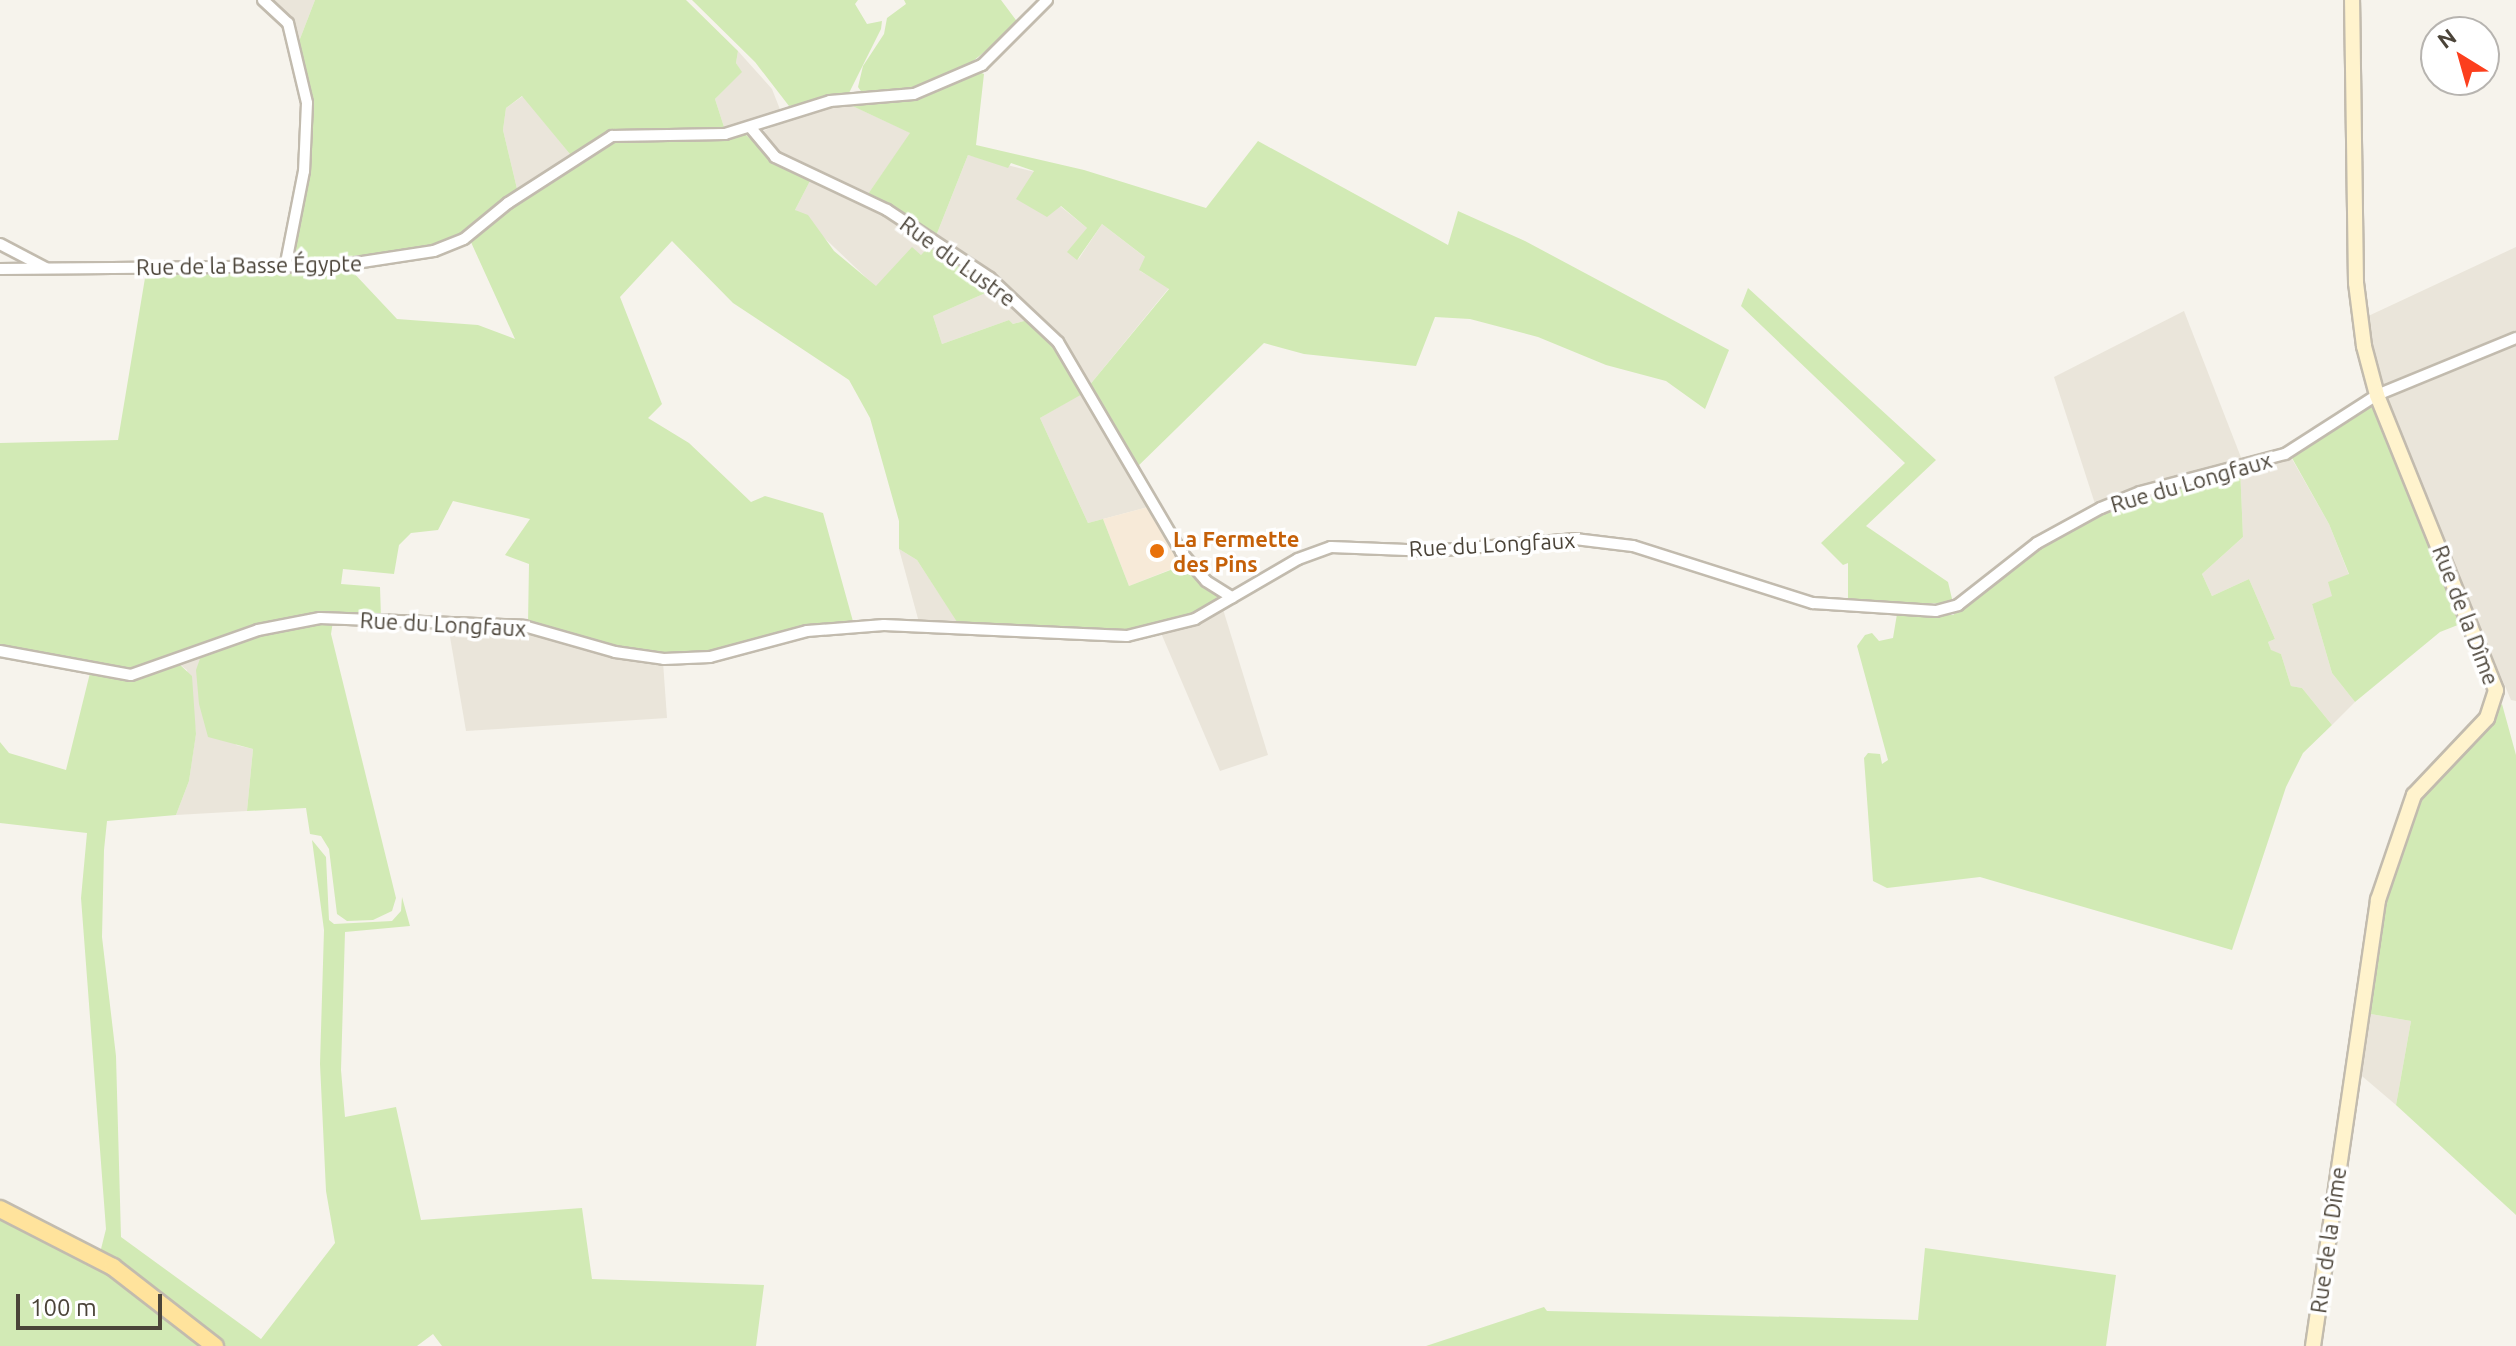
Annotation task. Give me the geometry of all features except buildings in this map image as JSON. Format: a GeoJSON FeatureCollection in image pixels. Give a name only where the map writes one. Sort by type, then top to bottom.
{"type":"FeatureCollection","features":[{"type":"Feature","properties":{"kind":"main road"},"geometry":{"type":"LineString","coordinates":[[0,1209],[113,1267],[215,1346]]}},
{"type":"Feature","properties":{"kind":"street"},"geometry":{"type":"LineString","coordinates":[[263,0],[288,23],[307,103],[304,171],[285,268]]}},
{"type":"Feature","properties":{"kind":"street","name":"Rue de la Basse Égypte"},"geometry":{"type":"LineString","coordinates":[[0,269],[285,268],[371,263],[456,244],[612,136],[712,136],[751,128],[830,101],[893,98],[958,77],[991,57],[1047,0]]}},
{"type":"Feature","properties":{"kind":"street","name":"Rue de la Dîme"},"geometry":{"type":"LineString","coordinates":[[2313,1346],[2378,900],[2414,795],[2487,718],[2496,700],[2486,656],[2377,395],[2356,283],[2352,0]]}},
{"type":"Feature","properties":{"kind":"street","name":"Rue du Lustre"},"geometry":{"type":"LineString","coordinates":[[751,128],[775,157],[887,210],[990,278],[1058,342],[1181,552],[1206,581],[1232,597]]}},
{"type":"Feature","properties":{"kind":"street"},"geometry":{"type":"LineString","coordinates":[[0,244],[46,268]]}},
{"type":"Feature","properties":{"kind":"street","name":"Rue du Longfaux"},"geometry":{"type":"LineString","coordinates":[[0,651],[131,675],[258,630],[320,618],[524,626],[615,652],[687,659],[845,627],[1140,634],[1189,621],[1309,553],[1341,545],[1432,551],[1583,539],[1633,546],[1813,603],[1887,611],[1948,609],[2037,543],[2101,508],[2140,492],[2285,454],[2377,395],[2516,338]]}},
{"type":"Feature","properties":{"kind":"shaded area"},"geometry":{"type":"Polygon","coordinates":[[[265,0],[315,0],[298,44],[265,0]]]}},
{"type":"Feature","properties":{"kind":"shaded area"},"geometry":{"type":"Polygon","coordinates":[[[738,51],[772,89],[781,112],[725,130],[715,99],[741,72],[736,63],[738,51]]]}},
{"type":"Feature","properties":{"kind":"shaded area"},"geometry":{"type":"Polygon","coordinates":[[[523,96],[574,159],[518,193],[503,130],[506,108],[523,96]]]}},
{"type":"Feature","properties":{"kind":"shaded area"},"geometry":{"type":"Polygon","coordinates":[[[846,103],[911,133],[866,197],[781,158],[761,132],[808,111],[846,103]]]}},
{"type":"Feature","properties":{"kind":"shaded area"},"geometry":{"type":"Polygon","coordinates":[[[968,155],[1035,172],[1017,199],[1060,206],[1087,228],[1078,260],[1102,224],[1146,258],[1140,271],[1169,288],[1088,387],[1062,343],[934,241],[968,155]]]}},
{"type":"Feature","properties":{"kind":"shaded area"},"geometry":{"type":"Polygon","coordinates":[[[811,179],[870,204],[930,245],[921,255],[912,248],[876,287],[795,210],[811,179]]]}},
{"type":"Feature","properties":{"kind":"shaded area"},"geometry":{"type":"Polygon","coordinates":[[[2516,247],[2516,701],[2511,700],[2402,445],[2364,318],[2516,247]]]}},
{"type":"Feature","properties":{"kind":"shaded area"},"geometry":{"type":"Polygon","coordinates":[[[997,288],[1031,319],[1013,324],[1009,320],[942,344],[933,316],[997,288]]]}},
{"type":"Feature","properties":{"kind":"shaded area"},"geometry":{"type":"Polygon","coordinates":[[[2184,311],[2242,460],[2096,507],[2054,377],[2184,311]]]}},
{"type":"Feature","properties":{"kind":"shaded area"},"geometry":{"type":"Polygon","coordinates":[[[1086,391],[1152,506],[1088,523],[1040,418],[1086,391]]]}},
{"type":"Feature","properties":{"kind":"shaded area"},"geometry":{"type":"Polygon","coordinates":[[[2302,448],[2292,459],[2329,524],[2349,575],[2329,582],[2333,596],[2312,604],[2332,673],[2355,702],[2332,725],[2302,688],[2291,686],[2281,654],[2271,651],[2268,642],[2275,639],[2249,579],[2212,596],[2202,574],[2243,537],[2240,466],[2302,448]]]}},
{"type":"Feature","properties":{"kind":"shaded area"},"geometry":{"type":"Polygon","coordinates":[[[1152,506],[1189,562],[1129,586],[1103,519],[1152,506]]]}},
{"type":"Feature","properties":{"kind":"shaded area"},"geometry":{"type":"Polygon","coordinates":[[[899,549],[917,560],[961,627],[920,626],[899,549]]]}},
{"type":"Feature","properties":{"kind":"shaded area"},"geometry":{"type":"Polygon","coordinates":[[[1222,606],[1268,755],[1220,771],[1161,633],[1222,606]]]}},
{"type":"Feature","properties":{"kind":"shaded area"},"geometry":{"type":"Polygon","coordinates":[[[448,625],[521,628],[663,662],[667,718],[466,731],[448,625]]]}},
{"type":"Feature","properties":{"kind":"shaded area"},"geometry":{"type":"Polygon","coordinates":[[[202,653],[236,745],[253,749],[247,811],[176,815],[189,781],[196,733],[187,670],[178,663],[202,653]]]}},
{"type":"Feature","properties":{"kind":"shaded area"},"geometry":{"type":"Polygon","coordinates":[[[2365,1013],[2411,1021],[2396,1105],[2356,1071],[2365,1013]]]}},
{"type":"Feature","properties":{"kind":"green space"},"geometry":{"type":"Polygon","coordinates":[[[315,0],[686,0],[738,51],[736,63],[742,72],[715,99],[725,130],[619,130],[574,159],[522,96],[506,108],[503,130],[518,193],[462,236],[440,245],[352,261],[298,262],[291,257],[302,199],[308,85],[298,44],[315,0]]]}},
{"type":"Feature","properties":{"kind":"green space"},"geometry":{"type":"Polygon","coordinates":[[[692,0],[858,0],[855,4],[867,24],[882,21],[881,29],[848,95],[789,106],[755,62],[692,0]]]}},
{"type":"Feature","properties":{"kind":"green space"},"geometry":{"type":"Polygon","coordinates":[[[904,0],[1001,0],[1019,24],[962,70],[893,94],[863,94],[858,87],[863,66],[884,34],[887,18],[906,4],[904,0]]]}},
{"type":"Feature","properties":{"kind":"green space"},"geometry":{"type":"Polygon","coordinates":[[[979,72],[984,74],[976,145],[1084,170],[1206,208],[1258,141],[1448,245],[1458,211],[1525,241],[1729,350],[1705,409],[1666,381],[1606,365],[1538,337],[1470,319],[1435,317],[1416,366],[1304,354],[1264,343],[1133,471],[1088,387],[1169,289],[1139,270],[1145,257],[1102,224],[1077,260],[1067,252],[1087,228],[1061,206],[1047,217],[1016,199],[1034,171],[1011,163],[1008,168],[968,155],[934,241],[866,197],[910,133],[846,103],[901,101],[979,72]]]}},
{"type":"Feature","properties":{"kind":"green space"},"geometry":{"type":"Polygon","coordinates":[[[745,134],[768,155],[811,179],[795,210],[808,215],[834,251],[876,286],[912,247],[921,255],[930,245],[997,288],[933,316],[942,344],[1009,320],[1013,324],[1031,319],[1055,343],[1084,393],[1040,418],[1088,523],[1103,519],[1129,586],[1186,564],[1218,594],[1215,603],[1177,622],[1131,633],[959,625],[917,560],[899,549],[899,521],[870,418],[849,380],[733,303],[672,241],[620,297],[662,404],[648,418],[689,443],[751,502],[765,496],[823,513],[854,625],[682,657],[630,653],[528,623],[529,564],[505,555],[530,519],[453,501],[438,530],[411,533],[399,545],[394,574],[343,569],[341,584],[380,587],[381,617],[323,616],[132,672],[0,651],[0,443],[118,440],[146,272],[350,269],[397,319],[478,325],[515,339],[470,240],[512,205],[611,142],[745,134]]]}},
{"type":"Feature","properties":{"kind":"green space"},"geometry":{"type":"Polygon","coordinates":[[[1748,288],[1936,460],[1866,526],[1948,582],[1953,603],[1848,605],[1848,563],[1843,565],[1821,543],[1905,463],[1741,306],[1748,288]]]}},
{"type":"Feature","properties":{"kind":"green space"},"geometry":{"type":"Polygon","coordinates":[[[2369,405],[2376,407],[2468,621],[2440,632],[2355,702],[2332,673],[2312,604],[2332,596],[2328,582],[2349,574],[2329,524],[2292,458],[2369,405]]]}},
{"type":"Feature","properties":{"kind":"green space"},"geometry":{"type":"Polygon","coordinates":[[[2240,466],[2243,537],[2202,574],[2212,596],[2249,579],[2275,639],[2268,642],[2271,650],[2281,654],[2291,686],[2302,688],[2332,725],[2303,753],[2286,787],[2232,950],[1980,877],[1887,888],[1873,881],[1864,758],[1868,753],[1880,754],[1882,764],[1888,760],[1857,646],[1865,635],[1872,633],[1879,641],[1893,638],[1897,614],[1953,615],[2033,548],[2115,505],[2240,466]]]}},
{"type":"Feature","properties":{"kind":"green space"},"geometry":{"type":"Polygon","coordinates":[[[333,621],[331,634],[396,898],[392,911],[373,920],[347,921],[337,914],[329,849],[321,836],[310,834],[306,808],[247,811],[253,749],[208,737],[199,704],[196,670],[202,653],[257,633],[333,621]]]}},
{"type":"Feature","properties":{"kind":"green space"},"geometry":{"type":"Polygon","coordinates":[[[178,663],[192,676],[196,734],[189,781],[176,815],[107,821],[104,850],[102,937],[116,1056],[121,1237],[261,1339],[335,1243],[326,1191],[320,1064],[324,930],[312,840],[326,857],[329,920],[334,924],[392,921],[401,911],[402,897],[410,926],[345,932],[341,1070],[345,1117],[396,1107],[421,1220],[582,1208],[592,1279],[764,1285],[756,1346],[442,1346],[433,1334],[417,1346],[224,1346],[100,1253],[106,1229],[81,898],[87,833],[0,823],[0,742],[9,753],[66,770],[90,673],[144,675],[178,663]]]}},
{"type":"Feature","properties":{"kind":"green space"},"geometry":{"type":"Polygon","coordinates":[[[2502,704],[2516,755],[2516,1215],[2396,1105],[2411,1021],[2365,1013],[2378,922],[2416,799],[2502,704]]]}},
{"type":"Feature","properties":{"kind":"green space"},"geometry":{"type":"Polygon","coordinates":[[[0,1209],[43,1229],[215,1346],[0,1346],[0,1209]]]}},
{"type":"Feature","properties":{"kind":"green space"},"geometry":{"type":"Polygon","coordinates":[[[1925,1248],[2116,1275],[2106,1346],[1426,1346],[1544,1307],[1547,1311],[1918,1320],[1925,1248]]]}},
{"type":"Feature","properties":{"kind":"place","name":"La Fermette des Pins"},"geometry":{"type":"Point","coordinates":[1157,551]}}]}
